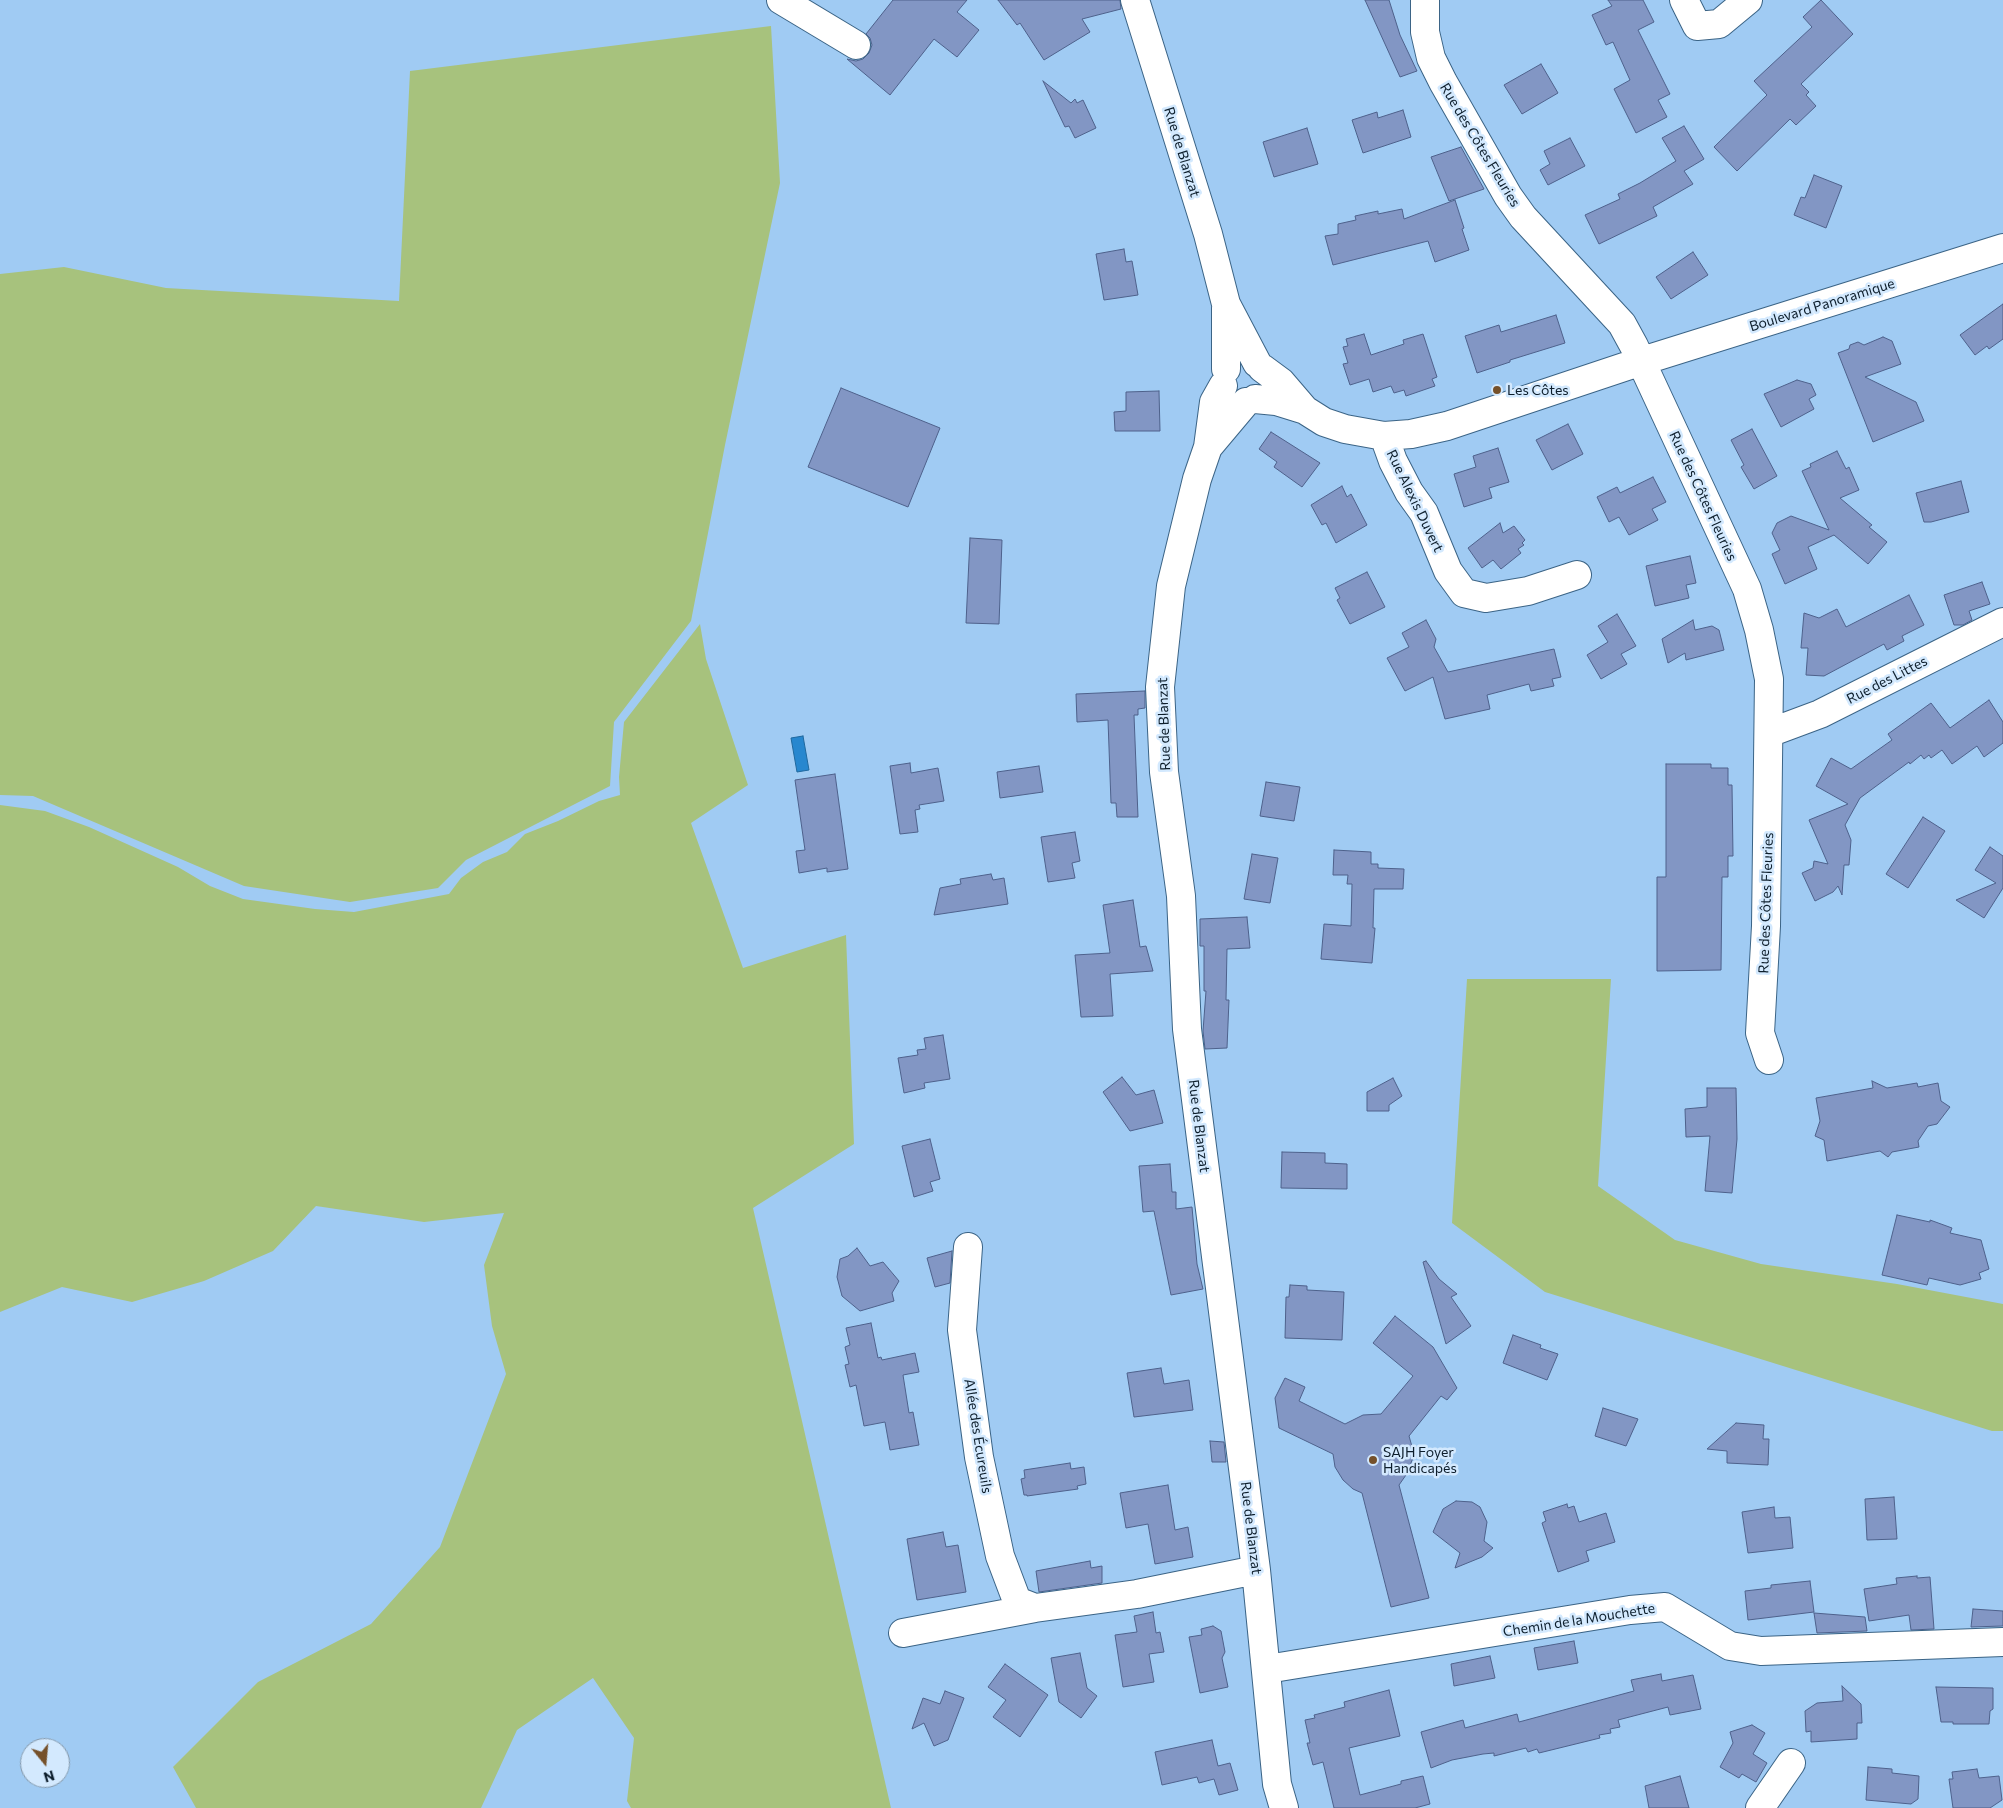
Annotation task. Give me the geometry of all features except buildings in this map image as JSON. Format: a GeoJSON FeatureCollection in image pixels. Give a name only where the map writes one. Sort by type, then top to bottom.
{"type":"FeatureCollection","features":[{"type":"Feature","properties":{"kind":"street"},"geometry":{"type":"LineString","coordinates":[[781,0],[856,45]]}},
{"type":"Feature","properties":{"kind":"street","name":"Rue de Blanzat"},"geometry":{"type":"LineString","coordinates":[[1135,0],[1208,234],[1226,304],[1259,365]]}},
{"type":"Feature","properties":{"kind":"street","name":"Rue des Côtes Fleuries"},"geometry":{"type":"LineString","coordinates":[[1425,0],[1425,32],[1431,58],[1442,82],[1508,196],[1523,217],[1622,324],[1642,361],[1747,589],[1769,679],[1766,926],[1760,1033],[1769,1060]]}},
{"type":"Feature","properties":{"kind":"street"},"geometry":{"type":"LineString","coordinates":[[1684,0],[1697,26],[1719,24],[1748,0]]}},
{"type":"Feature","properties":{"kind":"street","name":"Boulevard Panoramique"},"geometry":{"type":"LineString","coordinates":[[1642,361],[2003,248]]}},
{"type":"Feature","properties":{"kind":"street","name":"Rue de Blanzat"},"geometry":{"type":"LineString","coordinates":[[1226,304],[1224,378],[1214,402],[1208,447],[1197,479],[1171,586],[1161,697],[1164,772],[1181,896],[1187,1029],[1256,1570],[1277,1784],[1284,1808]]}},
{"type":"Feature","properties":{"kind":"street"},"geometry":{"type":"LineString","coordinates":[[1240,359],[1249,359],[1259,365],[1265,374],[1264,388],[1251,400],[1232,398],[1226,393],[1224,378],[1232,362],[1240,359]]}},
{"type":"Feature","properties":{"kind":"street","name":"Rue Alexis Duvert"},"geometry":{"type":"LineString","coordinates":[[1259,365],[1281,382],[1306,410],[1324,422],[1345,429],[1384,436],[1411,434],[1447,426],[1642,361]]}},
{"type":"Feature","properties":{"kind":"street","name":"Rue de Blanzat"},"geometry":{"type":"LineString","coordinates":[[1208,447],[1251,400]]}},
{"type":"Feature","properties":{"kind":"street","name":"Rue Alexis Duvert"},"geometry":{"type":"LineString","coordinates":[[1251,400],[1276,402],[1306,410]]}},
{"type":"Feature","properties":{"kind":"street","name":"Rue Alexis Duvert"},"geometry":{"type":"LineString","coordinates":[[1384,436],[1393,461],[1409,492],[1424,513],[1448,571],[1464,593],[1486,598],[1528,591],[1577,575]]}},
{"type":"Feature","properties":{"kind":"street","name":"Rue des Littes"},"geometry":{"type":"LineString","coordinates":[[1769,733],[1820,714],[2003,622]]}},
{"type":"Feature","properties":{"kind":"street","name":"Allée des Écureuils"},"geometry":{"type":"LineString","coordinates":[[968,1247],[962,1330],[979,1457],[1000,1556],[1017,1601],[1035,1608]]}},
{"type":"Feature","properties":{"kind":"street"},"geometry":{"type":"LineString","coordinates":[[904,1633],[1035,1608],[1137,1594],[1256,1570]]}},
{"type":"Feature","properties":{"kind":"street","name":"Chemin de la Mouchette"},"geometry":{"type":"LineString","coordinates":[[1267,1669],[1621,1612],[1666,1607],[1730,1646],[1761,1651],[2003,1642]]}},
{"type":"Feature","properties":{"kind":"street"},"geometry":{"type":"LineString","coordinates":[[1760,1808],[1791,1763]]}},
{"type":"Feature","properties":{"kind":"green space"},"geometry":{"type":"Polygon","coordinates":[[[771,26],[780,183],[725,445],[691,621],[614,722],[610,786],[466,860],[438,888],[350,902],[244,886],[33,796],[0,795],[0,274],[64,267],[166,288],[399,301],[410,71],[771,26]]]}},
{"type":"Feature","properties":{"kind":"green space"},"geometry":{"type":"Polygon","coordinates":[[[700,624],[706,659],[748,785],[691,823],[743,968],[846,935],[854,1144],[753,1208],[891,1808],[631,1808],[627,1801],[634,1738],[593,1678],[517,1730],[481,1808],[196,1808],[173,1767],[258,1682],[371,1624],[440,1547],[506,1374],[492,1326],[484,1265],[504,1213],[424,1222],[316,1206],[273,1251],[204,1281],[132,1302],[62,1287],[0,1312],[0,805],[45,811],[89,827],[178,867],[210,886],[243,899],[315,909],[354,912],[449,894],[461,878],[483,862],[507,852],[525,834],[558,821],[599,801],[620,795],[619,777],[624,722],[700,624]]]}},
{"type":"Feature","properties":{"kind":"green space"},"geometry":{"type":"Polygon","coordinates":[[[1467,979],[1611,979],[1598,1186],[1675,1240],[1761,1264],[1897,1284],[2003,1304],[2003,1431],[1992,1431],[1545,1292],[1452,1223],[1467,979]]]}},
{"type":"Feature","properties":{"kind":"water"},"geometry":{"type":"Polygon","coordinates":[[[803,736],[809,770],[797,772],[791,738],[803,736]]]}},
{"type":"Feature","properties":{"kind":"place","name":"Les Côtes"},"geometry":{"type":"Point","coordinates":[1497,390]}},
{"type":"Feature","properties":{"kind":"place","name":"SAJH Foyer Handicapés"},"geometry":{"type":"Point","coordinates":[1373,1460]}}]}
